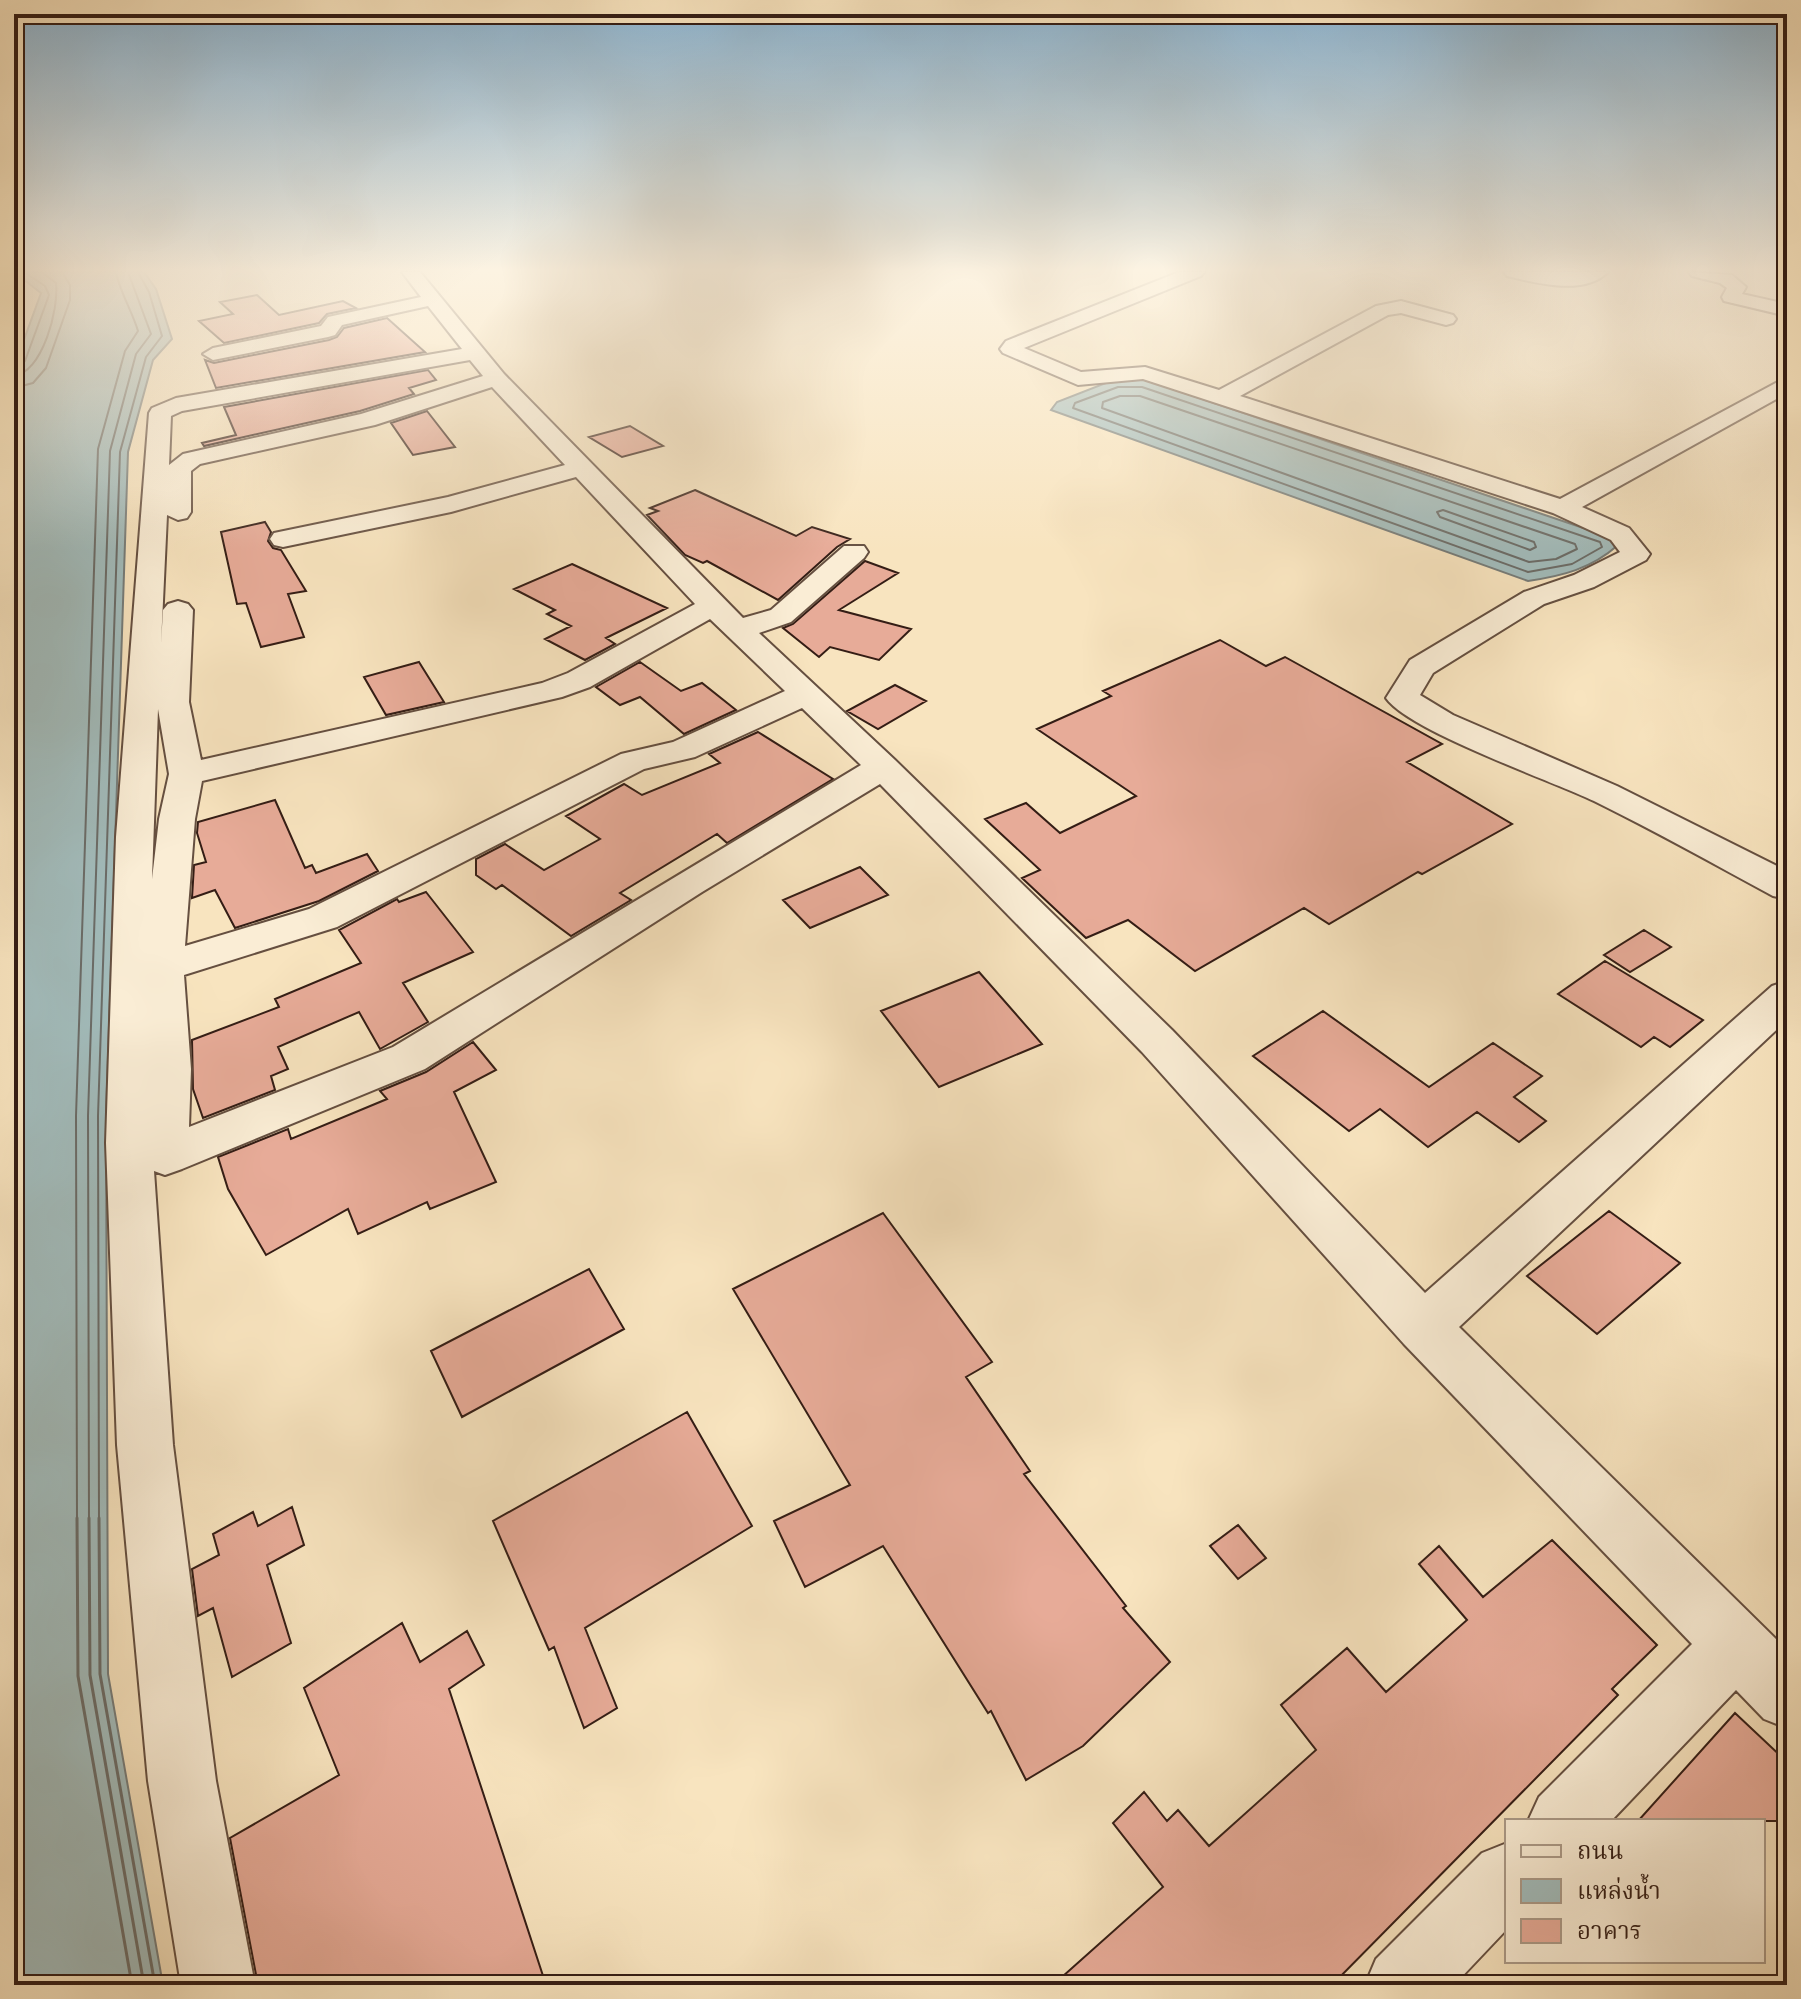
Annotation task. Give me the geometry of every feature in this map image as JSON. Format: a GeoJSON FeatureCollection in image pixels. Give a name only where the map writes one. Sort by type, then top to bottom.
{"type":"FeatureCollection","features":[{"type":"Feature","properties":{"kind":"street"},"geometry":{"type":"LineString","coordinates":[[1047,365],[1078,379],[1145,373],[1562,508],[1620,534],[1636,554],[1584,581],[1534,598],[1421,667],[1402,698],[1441,722],[1605,793],[1787,887]]}},
{"type":"Feature","properties":{"kind":"street"},"geometry":{"type":"LineString","coordinates":[[1220,398],[1281,365]]}},
{"type":"Feature","properties":{"kind":"street"},"geometry":{"type":"LineString","coordinates":[[485,366],[725,618],[883,767],[1157,1041],[1423,1327],[1787,1696]]}},
{"type":"Feature","properties":{"kind":"street"},"geometry":{"type":"LineString","coordinates":[[485,366],[367,420],[192,459],[179,468],[173,702],[186,774],[177,819],[163,967],[169,1069],[165,1156],[409,1058],[883,767]]}},
{"type":"Feature","properties":{"kind":"street"},"geometry":{"type":"LineString","coordinates":[[218,1985],[182,1781],[148,1476],[129,1143],[134,837],[160,413],[176,405],[485,366]]}},
{"type":"Feature","properties":{"kind":"street"},"geometry":{"type":"LineString","coordinates":[[1562,508],[1787,384]]}},
{"type":"Feature","properties":{"kind":"street"},"geometry":{"type":"LineString","coordinates":[[283,539],[451,504],[581,468]]}},
{"type":"Feature","properties":{"kind":"street"},"geometry":{"type":"LineString","coordinates":[[186,774],[551,690],[725,618],[781,616],[854,552]]}},
{"type":"Feature","properties":{"kind":"street"},"geometry":{"type":"LineString","coordinates":[[163,967],[323,918],[633,761],[683,750],[805,694]]}},
{"type":"Feature","properties":{"kind":"street"},"geometry":{"type":"LineString","coordinates":[[1423,1327],[1787,996]]}},
{"type":"Feature","properties":{"kind":"street"},"geometry":{"type":"LineString","coordinates":[[1565,1819],[1736,1645]]}},
{"type":"Feature","properties":{"kind":"street"},"geometry":{"type":"LineString","coordinates":[[1402,1985],[1505,1880]]}},
{"type":"Feature","properties":{"kind":"water"},"geometry":{"type":"Polygon","coordinates":[[[152,365],[128,452],[106,1116],[108,1674],[163,1985],[14,1985],[14,367],[152,365]]]}},
{"type":"Feature","properties":{"kind":"water"},"geometry":{"type":"Polygon","coordinates":[[[1116,379],[1143,379],[1607,536],[1618,545],[1576,570],[1528,581],[1051,410],[1057,402],[1116,379]]]}},
{"type":"Feature","properties":{"kind":"building"},"geometry":{"type":"Polygon","coordinates":[[[207,365],[348,365],[216,388],[207,365]]]}},
{"type":"Feature","properties":{"kind":"building"},"geometry":{"type":"Polygon","coordinates":[[[428,370],[436,380],[409,388],[414,394],[360,411],[204,446],[202,443],[236,435],[224,407],[428,370]]]}},
{"type":"Feature","properties":{"kind":"building"},"geometry":{"type":"Polygon","coordinates":[[[427,411],[455,447],[413,455],[391,423],[427,411]]]}},
{"type":"Feature","properties":{"kind":"building"},"geometry":{"type":"Polygon","coordinates":[[[630,426],[663,446],[622,457],[589,437],[630,426]]]}},
{"type":"Feature","properties":{"kind":"building"},"geometry":{"type":"Polygon","coordinates":[[[695,490],[796,536],[812,527],[850,539],[778,600],[707,561],[703,563],[685,555],[647,515],[658,511],[650,508],[695,490]]]}},
{"type":"Feature","properties":{"kind":"building"},"geometry":{"type":"Polygon","coordinates":[[[265,522],[271,532],[268,541],[273,548],[281,550],[306,591],[288,594],[304,637],[261,647],[246,603],[237,604],[221,532],[265,522]]]}},
{"type":"Feature","properties":{"kind":"building"},"geometry":{"type":"Polygon","coordinates":[[[865,561],[898,573],[839,610],[911,629],[879,660],[830,647],[819,657],[783,628],[793,624],[865,561]]]}},
{"type":"Feature","properties":{"kind":"building"},"geometry":{"type":"Polygon","coordinates":[[[572,564],[667,608],[606,638],[615,644],[585,660],[545,639],[571,626],[547,614],[555,610],[514,589],[572,564]]]}},
{"type":"Feature","properties":{"kind":"building"},"geometry":{"type":"Polygon","coordinates":[[[1220,640],[1266,666],[1285,657],[1442,744],[1407,762],[1512,824],[1422,874],[1418,872],[1329,924],[1304,908],[1195,971],[1128,920],[1086,938],[1022,878],[1040,870],[985,819],[1026,803],[1060,833],[1136,796],[1037,729],[1111,696],[1103,691],[1220,640]]]}},
{"type":"Feature","properties":{"kind":"building"},"geometry":{"type":"Polygon","coordinates":[[[419,662],[444,702],[386,715],[364,677],[419,662]]]}},
{"type":"Feature","properties":{"kind":"building"},"geometry":{"type":"Polygon","coordinates":[[[640,662],[681,691],[702,683],[736,710],[684,734],[640,697],[620,705],[596,687],[640,662]]]}},
{"type":"Feature","properties":{"kind":"building"},"geometry":{"type":"Polygon","coordinates":[[[895,685],[926,701],[878,729],[847,711],[895,685]]]}},
{"type":"Feature","properties":{"kind":"building"},"geometry":{"type":"Polygon","coordinates":[[[758,732],[833,779],[727,843],[717,834],[620,893],[631,900],[571,936],[502,885],[496,889],[476,875],[476,859],[505,844],[544,870],[600,839],[566,816],[624,784],[642,795],[720,763],[709,754],[758,732]]]}},
{"type":"Feature","properties":{"kind":"building"},"geometry":{"type":"Polygon","coordinates":[[[275,800],[305,868],[312,865],[316,873],[367,854],[378,871],[319,901],[235,928],[215,890],[192,898],[194,865],[206,862],[197,833],[198,822],[275,800]]]}},
{"type":"Feature","properties":{"kind":"building"},"geometry":{"type":"Polygon","coordinates":[[[860,867],[888,895],[810,928],[783,900],[860,867]]]}},
{"type":"Feature","properties":{"kind":"building"},"geometry":{"type":"Polygon","coordinates":[[[426,892],[473,952],[403,983],[428,1022],[380,1049],[359,1012],[278,1047],[288,1069],[271,1076],[275,1090],[203,1118],[193,1089],[192,1040],[279,1007],[275,999],[361,963],[339,930],[397,899],[399,902],[426,892]]]}},
{"type":"Feature","properties":{"kind":"building"},"geometry":{"type":"Polygon","coordinates":[[[1644,930],[1671,947],[1630,972],[1604,955],[1644,930]]]}},
{"type":"Feature","properties":{"kind":"building"},"geometry":{"type":"Polygon","coordinates":[[[1605,961],[1703,1020],[1670,1047],[1654,1037],[1641,1047],[1558,994],[1605,961]]]}},
{"type":"Feature","properties":{"kind":"building"},"geometry":{"type":"Polygon","coordinates":[[[979,972],[1042,1044],[939,1087],[881,1011],[979,972]]]}},
{"type":"Feature","properties":{"kind":"building"},"geometry":{"type":"Polygon","coordinates":[[[1323,1011],[1429,1087],[1493,1043],[1542,1076],[1514,1097],[1546,1121],[1519,1142],[1477,1112],[1428,1147],[1380,1109],[1349,1131],[1253,1056],[1323,1011]]]}},
{"type":"Feature","properties":{"kind":"building"},"geometry":{"type":"Polygon","coordinates":[[[473,1042],[496,1070],[454,1092],[496,1182],[430,1209],[427,1202],[358,1234],[348,1209],[266,1255],[228,1189],[218,1157],[288,1129],[291,1139],[387,1099],[380,1091],[426,1072],[473,1042]]]}},
{"type":"Feature","properties":{"kind":"building"},"geometry":{"type":"Polygon","coordinates":[[[1609,1211],[1680,1263],[1597,1334],[1527,1276],[1609,1211]]]}},
{"type":"Feature","properties":{"kind":"building"},"geometry":{"type":"Polygon","coordinates":[[[883,1213],[992,1362],[966,1377],[1030,1471],[1024,1474],[1126,1606],[1123,1608],[1170,1662],[1083,1746],[1026,1780],[991,1711],[988,1713],[883,1546],[805,1587],[774,1521],[850,1485],[733,1289],[883,1213]]]}},
{"type":"Feature","properties":{"kind":"building"},"geometry":{"type":"Polygon","coordinates":[[[589,1269],[624,1329],[462,1417],[431,1351],[589,1269]]]}},
{"type":"Feature","properties":{"kind":"building"},"geometry":{"type":"Polygon","coordinates":[[[687,1412],[752,1526],[585,1628],[617,1708],[584,1728],[554,1647],[549,1650],[493,1521],[687,1412]]]}},
{"type":"Feature","properties":{"kind":"building"},"geometry":{"type":"Polygon","coordinates":[[[292,1507],[304,1545],[267,1565],[291,1643],[232,1677],[213,1608],[198,1616],[192,1569],[219,1555],[213,1534],[253,1512],[258,1526],[292,1507]]]}},
{"type":"Feature","properties":{"kind":"building"},"geometry":{"type":"Polygon","coordinates":[[[1238,1525],[1266,1558],[1238,1579],[1210,1546],[1238,1525]]]}},
{"type":"Feature","properties":{"kind":"building"},"geometry":{"type":"Polygon","coordinates":[[[1552,1540],[1657,1645],[1612,1689],[1618,1695],[1332,1985],[1053,1985],[1163,1887],[1113,1823],[1144,1792],[1167,1821],[1178,1810],[1209,1846],[1316,1750],[1281,1705],[1347,1648],[1386,1692],[1467,1620],[1419,1564],[1439,1546],[1483,1597],[1552,1540]]]}},
{"type":"Feature","properties":{"kind":"building"},"geometry":{"type":"Polygon","coordinates":[[[402,1623],[420,1662],[467,1631],[484,1665],[449,1689],[546,1985],[258,1985],[230,1838],[339,1775],[304,1688],[402,1623]]]}},
{"type":"Feature","properties":{"kind":"building"},"geometry":{"type":"Polygon","coordinates":[[[1735,1713],[1787,1762],[1787,1821],[1640,1819],[1735,1713]]]}}]}
